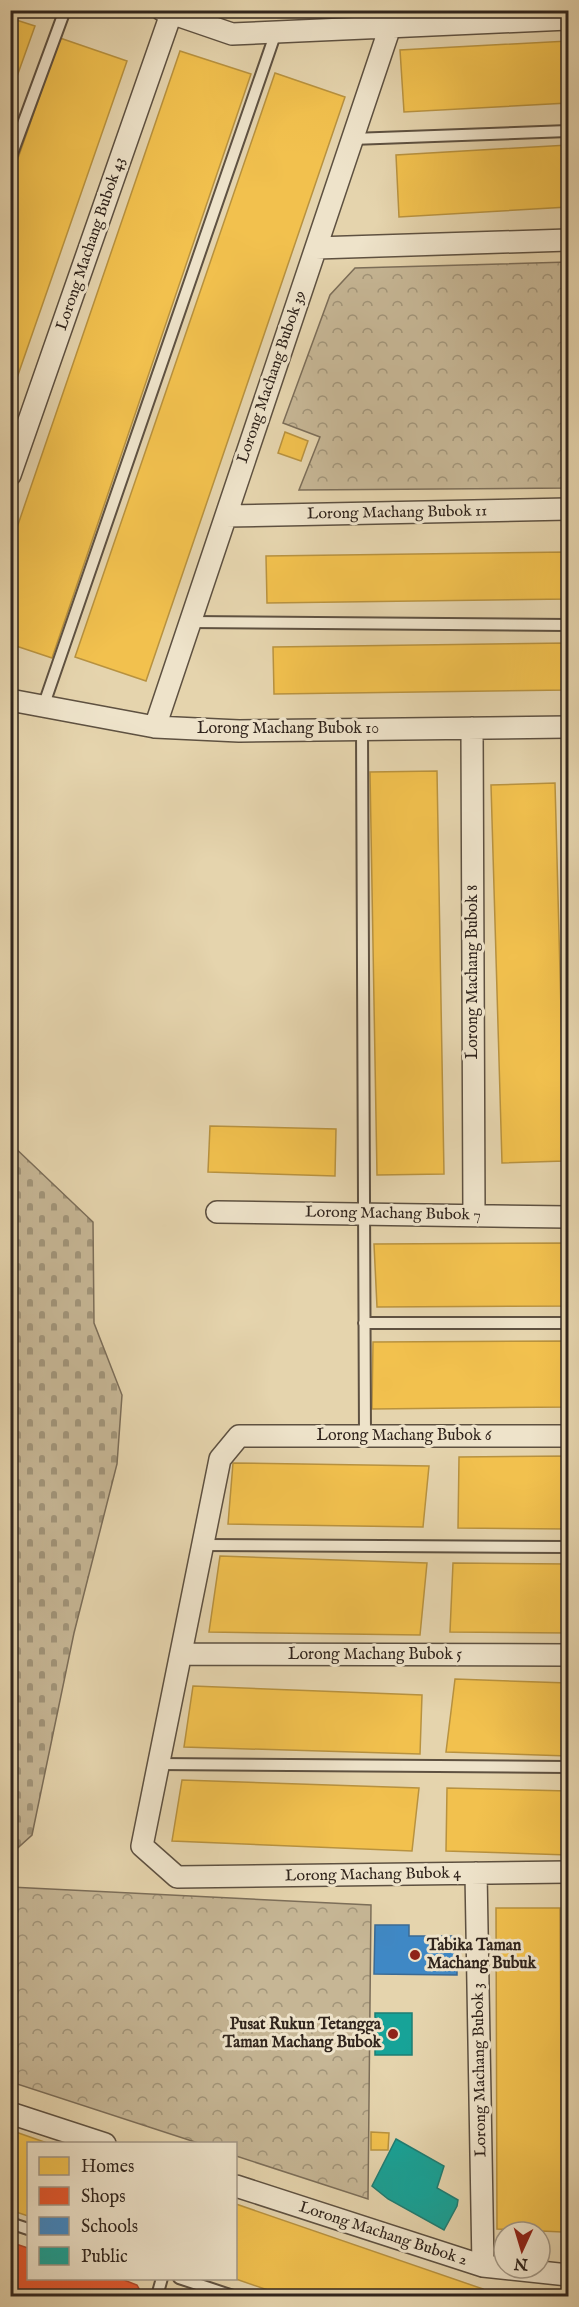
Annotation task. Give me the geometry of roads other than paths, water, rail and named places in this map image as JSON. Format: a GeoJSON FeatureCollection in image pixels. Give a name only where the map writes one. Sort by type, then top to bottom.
{"type":"FeatureCollection","features":[{"type":"Feature","properties":{"kind":"street"},"geometry":{"type":"LineString","coordinates":[[167,12],[232,34],[568,19]]}},
{"type":"Feature","properties":{"kind":"street","name":"Lorong Machang Bubok 43"},"geometry":{"type":"LineString","coordinates":[[10,475],[167,12]]}},
{"type":"Feature","properties":{"kind":"street","name":"Lorong Machang Bubok 39"},"geometry":{"type":"LineString","coordinates":[[155,727],[390,27]]}},
{"type":"Feature","properties":{"kind":"street"},"geometry":{"type":"LineString","coordinates":[[316,248],[568,240]]}},
{"type":"Feature","properties":{"kind":"street","name":"Lorong Machang Bubok 11"},"geometry":{"type":"LineString","coordinates":[[226,516],[568,509]]}},
{"type":"Feature","properties":{"kind":"street","name":"Lorong Machang Bubok 10"},"geometry":{"type":"LineString","coordinates":[[10,700],[155,727],[239,731],[568,727]]}},
{"type":"Feature","properties":{"kind":"street","name":"Lorong Machang Bubok 8"},"geometry":{"type":"LineString","coordinates":[[472,728],[474,1215]]}},
{"type":"Feature","properties":{"kind":"street","name":"Lorong Machang Bubok 7"},"geometry":{"type":"LineString","coordinates":[[217,1212],[568,1217]]}},
{"type":"Feature","properties":{"kind":"street","name":"Lorong Machang Bubok 6"},"geometry":{"type":"LineString","coordinates":[[202,1545],[220,1459],[240,1436],[568,1436]]}},
{"type":"Feature","properties":{"kind":"street"},"geometry":{"type":"LineString","coordinates":[[158,1764],[202,1545]]}},
{"type":"Feature","properties":{"kind":"street","name":"Lorong Machang Bubok 5"},"geometry":{"type":"LineString","coordinates":[[181,1654],[568,1655]]}},
{"type":"Feature","properties":{"kind":"street","name":"Lorong Machang Bubok 4"},"geometry":{"type":"LineString","coordinates":[[158,1764],[142,1846],[177,1877],[568,1872]]}},
{"type":"Feature","properties":{"kind":"street","name":"Lorong Machang Bubok 3"},"geometry":{"type":"LineString","coordinates":[[476,1873],[483,2266]]}},
{"type":"Feature","properties":{"kind":"street"},"geometry":{"type":"LineString","coordinates":[[10,2113],[99,2142]]}},
{"type":"Feature","properties":{"kind":"street","name":"Lorong Machang Bubok 2"},"geometry":{"type":"LineString","coordinates":[[237,2186],[483,2266],[568,2275]]}},
{"type":"Feature","properties":{"kind":"lane"},"geometry":{"type":"LineString","coordinates":[[10,159],[65,10]]}},
{"type":"Feature","properties":{"kind":"lane"},"geometry":{"type":"LineString","coordinates":[[43,707],[276,32]]}},
{"type":"Feature","properties":{"kind":"lane"},"geometry":{"type":"LineString","coordinates":[[352,139],[568,131]]}},
{"type":"Feature","properties":{"kind":"lane"},"geometry":{"type":"LineString","coordinates":[[190,622],[568,625]]}},
{"type":"Feature","properties":{"kind":"lane"},"geometry":{"type":"LineString","coordinates":[[362,729],[365,1436]]}},
{"type":"Feature","properties":{"kind":"lane"},"geometry":{"type":"LineString","coordinates":[[364,1323],[568,1323]]}},
{"type":"Feature","properties":{"kind":"lane"},"geometry":{"type":"LineString","coordinates":[[202,1545],[568,1547]]}},
{"type":"Feature","properties":{"kind":"lane"},"geometry":{"type":"LineString","coordinates":[[158,1764],[568,1767]]}},
{"type":"Feature","properties":{"kind":"lane"},"geometry":{"type":"LineString","coordinates":[[10,2223],[27,2229]]}},
{"type":"Feature","properties":{"kind":"lane"},"geometry":{"type":"LineString","coordinates":[[157,2296],[161,2280]]}},
{"type":"Feature","properties":{"kind":"lane"},"geometry":{"type":"LineString","coordinates":[[185,2280],[233,2296]]}},
{"type":"Feature","properties":{"kind":"place","name":"Tabika Taman Machang Bubuk"},"geometry":{"type":"Point","coordinates":[415,1955]}},
{"type":"Feature","properties":{"kind":"place","name":"Pusat Rukun Tetangga Taman Machang Bubok"},"geometry":{"type":"Point","coordinates":[393,2034]}}]}
